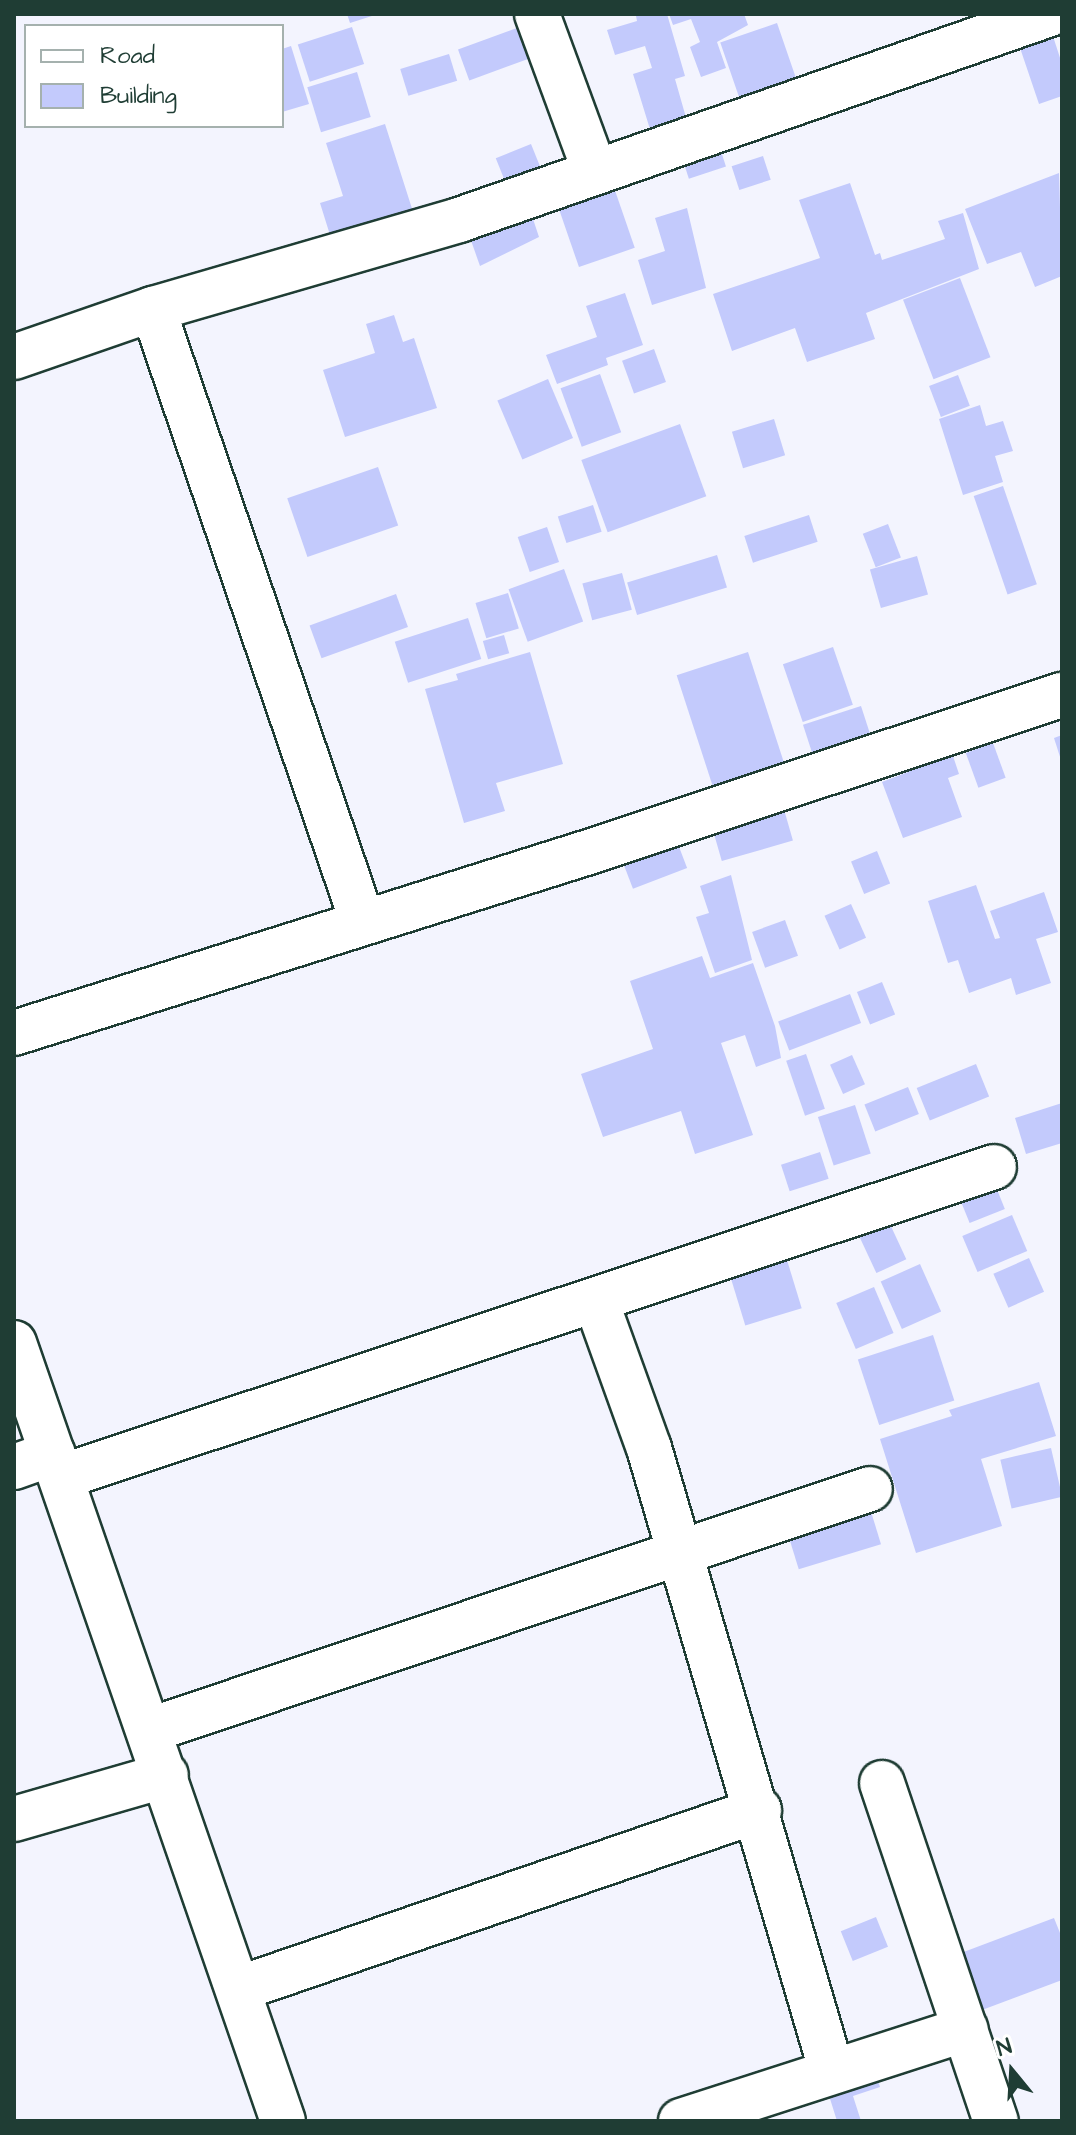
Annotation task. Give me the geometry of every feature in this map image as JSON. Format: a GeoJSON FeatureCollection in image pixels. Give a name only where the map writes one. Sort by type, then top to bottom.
{"type":"FeatureCollection","features":[{"type":"Feature","properties":{"kind":"street"},"geometry":{"type":"LineString","coordinates":[[537,14],[594,169]]}},
{"type":"Feature","properties":{"kind":"street"},"geometry":{"type":"LineString","coordinates":[[14,357],[153,309],[459,220],[594,169],[1053,14],[1062,31]]}},
{"type":"Feature","properties":{"kind":"street"},"geometry":{"type":"LineString","coordinates":[[153,309],[363,923]]}},
{"type":"Feature","properties":{"kind":"street"},"geometry":{"type":"LineString","coordinates":[[14,1033],[363,923],[1062,695]]}},
{"type":"Feature","properties":{"kind":"street"},"geometry":{"type":"LineString","coordinates":[[43,1466],[596,1301],[994,1167]]}},
{"type":"Feature","properties":{"kind":"street"},"geometry":{"type":"LineString","coordinates":[[596,1301],[681,1555],[759,1810],[832,2072]]}},
{"type":"Feature","properties":{"kind":"street"},"geometry":{"type":"LineString","coordinates":[[14,1343],[43,1466],[150,1730],[283,2121]]}},
{"type":"Feature","properties":{"kind":"street"},"geometry":{"type":"LineString","coordinates":[[150,1730],[681,1555],[870,1489]]}},
{"type":"Feature","properties":{"kind":"street"},"geometry":{"type":"LineString","coordinates":[[14,1819],[166,1775]]}},
{"type":"Feature","properties":{"kind":"street"},"geometry":{"type":"LineString","coordinates":[[882,1783],[996,2121]]}},
{"type":"Feature","properties":{"kind":"street"},"geometry":{"type":"LineString","coordinates":[[238,1989],[759,1810]]}},
{"type":"Feature","properties":{"kind":"street"},"geometry":{"type":"LineString","coordinates":[[681,2121],[966,2029]]}},
{"type":"Feature","properties":{"kind":"building"},"geometry":{"type":"Polygon","coordinates":[[[347,14],[375,14],[375,15],[350,23],[347,14]]]}},
{"type":"Feature","properties":{"kind":"building"},"geometry":{"type":"Polygon","coordinates":[[[667,14],[685,76],[675,79],[689,128],[653,139],[633,74],[652,68],[645,46],[615,55],[607,30],[637,21],[636,16],[667,14]]]}},
{"type":"Feature","properties":{"kind":"building"},"geometry":{"type":"Polygon","coordinates":[[[669,14],[744,14],[748,25],[717,42],[726,68],[701,77],[690,47],[700,42],[691,19],[673,25],[669,14]]]}},
{"type":"Feature","properties":{"kind":"building"},"geometry":{"type":"Polygon","coordinates":[[[536,21],[547,52],[469,80],[458,49],[536,21]]]}},
{"type":"Feature","properties":{"kind":"building"},"geometry":{"type":"Polygon","coordinates":[[[777,23],[799,88],[743,108],[720,43],[777,23]]]}},
{"type":"Feature","properties":{"kind":"building"},"geometry":{"type":"Polygon","coordinates":[[[352,27],[364,64],[310,82],[298,45],[352,27]]]}},
{"type":"Feature","properties":{"kind":"building"},"geometry":{"type":"Polygon","coordinates":[[[1050,27],[1062,64],[1062,96],[1039,104],[1017,39],[1050,27]]]}},
{"type":"Feature","properties":{"kind":"building"},"geometry":{"type":"Polygon","coordinates":[[[291,46],[309,104],[284,111],[284,48],[291,46]]]}},
{"type":"Feature","properties":{"kind":"building"},"geometry":{"type":"Polygon","coordinates":[[[449,54],[457,81],[408,96],[400,69],[449,54]]]}},
{"type":"Feature","properties":{"kind":"building"},"geometry":{"type":"Polygon","coordinates":[[[357,72],[371,117],[321,132],[307,87],[357,72]]]}},
{"type":"Feature","properties":{"kind":"building"},"geometry":{"type":"Polygon","coordinates":[[[385,124],[415,218],[357,237],[354,227],[330,235],[320,203],[343,196],[326,143],[385,124]]]}},
{"type":"Feature","properties":{"kind":"building"},"geometry":{"type":"Polygon","coordinates":[[[717,139],[726,167],[689,179],[680,151],[717,139]]]}},
{"type":"Feature","properties":{"kind":"building"},"geometry":{"type":"Polygon","coordinates":[[[531,144],[544,176],[509,191],[496,158],[531,144]]]}},
{"type":"Feature","properties":{"kind":"building"},"geometry":{"type":"Polygon","coordinates":[[[763,156],[771,180],[739,190],[732,166],[763,156]]]}},
{"type":"Feature","properties":{"kind":"building"},"geometry":{"type":"Polygon","coordinates":[[[1059,173],[1062,276],[1035,287],[1021,252],[987,264],[965,209],[1059,173]]]}},
{"type":"Feature","properties":{"kind":"building"},"geometry":{"type":"Polygon","coordinates":[[[610,176],[635,248],[579,267],[554,195],[610,176]]]}},
{"type":"Feature","properties":{"kind":"building"},"geometry":{"type":"Polygon","coordinates":[[[850,183],[875,255],[880,253],[882,260],[945,239],[938,221],[963,213],[979,269],[866,313],[875,339],[807,362],[795,328],[732,351],[713,294],[820,258],[799,200],[850,183]]]}},
{"type":"Feature","properties":{"kind":"building"},"geometry":{"type":"Polygon","coordinates":[[[528,204],[539,237],[480,266],[468,232],[528,204]]]}},
{"type":"Feature","properties":{"kind":"building"},"geometry":{"type":"Polygon","coordinates":[[[687,208],[706,288],[652,305],[638,260],[665,251],[655,218],[687,208]]]}},
{"type":"Feature","properties":{"kind":"building"},"geometry":{"type":"Polygon","coordinates":[[[960,278],[990,357],[934,379],[903,300],[960,278]]]}},
{"type":"Feature","properties":{"kind":"building"},"geometry":{"type":"Polygon","coordinates":[[[625,293],[643,345],[606,358],[608,365],[557,384],[546,355],[597,337],[586,306],[625,293]]]}},
{"type":"Feature","properties":{"kind":"building"},"geometry":{"type":"Polygon","coordinates":[[[394,315],[403,342],[414,338],[437,408],[345,437],[323,370],[375,353],[366,324],[394,315]]]}},
{"type":"Feature","properties":{"kind":"building"},"geometry":{"type":"Polygon","coordinates":[[[654,349],[666,382],[634,394],[622,361],[654,349]]]}},
{"type":"Feature","properties":{"kind":"building"},"geometry":{"type":"Polygon","coordinates":[[[600,374],[621,432],[582,447],[561,388],[600,374]]]}},
{"type":"Feature","properties":{"kind":"building"},"geometry":{"type":"Polygon","coordinates":[[[958,375],[970,406],[941,417],[929,386],[958,375]]]}},
{"type":"Feature","properties":{"kind":"building"},"geometry":{"type":"Polygon","coordinates":[[[548,379],[573,438],[522,459],[497,400],[548,379]]]}},
{"type":"Feature","properties":{"kind":"building"},"geometry":{"type":"Polygon","coordinates":[[[980,405],[986,426],[1003,421],[1013,451],[995,456],[1003,482],[963,495],[939,419],[980,405]]]}},
{"type":"Feature","properties":{"kind":"building"},"geometry":{"type":"Polygon","coordinates":[[[774,419],[785,455],[743,468],[732,432],[774,419]]]}},
{"type":"Feature","properties":{"kind":"building"},"geometry":{"type":"Polygon","coordinates":[[[680,424],[706,496],[608,532],[581,460],[680,424]]]}},
{"type":"Feature","properties":{"kind":"building"},"geometry":{"type":"Polygon","coordinates":[[[378,467],[398,526],[307,557],[287,498],[378,467]]]}},
{"type":"Feature","properties":{"kind":"building"},"geometry":{"type":"Polygon","coordinates":[[[1003,486],[1037,584],[1008,594],[974,496],[1003,486]]]}},
{"type":"Feature","properties":{"kind":"building"},"geometry":{"type":"Polygon","coordinates":[[[593,505],[602,532],[566,543],[558,516],[593,505]]]}},
{"type":"Feature","properties":{"kind":"building"},"geometry":{"type":"Polygon","coordinates":[[[809,515],[818,542],[753,563],[744,536],[809,515]]]}},
{"type":"Feature","properties":{"kind":"building"},"geometry":{"type":"Polygon","coordinates":[[[888,524],[901,558],[876,567],[863,534],[888,524]]]}},
{"type":"Feature","properties":{"kind":"building"},"geometry":{"type":"Polygon","coordinates":[[[547,527],[559,562],[530,572],[518,537],[547,527]]]}},
{"type":"Feature","properties":{"kind":"building"},"geometry":{"type":"Polygon","coordinates":[[[717,555],[727,588],[637,615],[627,582],[717,555]]]}},
{"type":"Feature","properties":{"kind":"building"},"geometry":{"type":"Polygon","coordinates":[[[917,556],[928,594],[881,608],[870,570],[917,556]]]}},
{"type":"Feature","properties":{"kind":"building"},"geometry":{"type":"Polygon","coordinates":[[[564,569],[583,622],[528,642],[509,589],[564,569]]]}},
{"type":"Feature","properties":{"kind":"building"},"geometry":{"type":"Polygon","coordinates":[[[622,573],[632,610],[592,620],[582,584],[622,573]]]}},
{"type":"Feature","properties":{"kind":"building"},"geometry":{"type":"Polygon","coordinates":[[[508,593],[519,628],[486,638],[475,603],[508,593]]]}},
{"type":"Feature","properties":{"kind":"building"},"geometry":{"type":"Polygon","coordinates":[[[396,594],[408,627],[322,658],[310,625],[396,594]]]}},
{"type":"Feature","properties":{"kind":"building"},"geometry":{"type":"Polygon","coordinates":[[[468,618],[481,659],[408,683],[395,642],[468,618]]]}},
{"type":"Feature","properties":{"kind":"building"},"geometry":{"type":"Polygon","coordinates":[[[504,635],[509,653],[488,659],[483,641],[504,635]]]}},
{"type":"Feature","properties":{"kind":"building"},"geometry":{"type":"Polygon","coordinates":[[[833,647],[853,705],[803,722],[783,664],[833,647]]]}},
{"type":"Feature","properties":{"kind":"building"},"geometry":{"type":"Polygon","coordinates":[[[530,652],[563,764],[496,783],[505,811],[464,823],[425,689],[458,680],[456,674],[530,652]]]}},
{"type":"Feature","properties":{"kind":"building"},"geometry":{"type":"Polygon","coordinates":[[[748,652],[786,768],[714,791],[677,675],[748,652]]]}},
{"type":"Feature","properties":{"kind":"building"},"geometry":{"type":"Polygon","coordinates":[[[861,706],[872,740],[814,759],[803,725],[861,706]]]}},
{"type":"Feature","properties":{"kind":"building"},"geometry":{"type":"Polygon","coordinates":[[[1062,735],[1062,760],[1061,760],[1054,738],[1062,735]]]}},
{"type":"Feature","properties":{"kind":"building"},"geometry":{"type":"Polygon","coordinates":[[[993,743],[1006,778],[978,788],[966,753],[993,743]]]}},
{"type":"Feature","properties":{"kind":"building"},"geometry":{"type":"Polygon","coordinates":[[[949,744],[959,774],[948,778],[962,817],[903,838],[882,782],[908,772],[904,761],[949,744]]]}},
{"type":"Feature","properties":{"kind":"building"},"geometry":{"type":"Polygon","coordinates":[[[783,806],[793,841],[722,861],[712,826],[783,806]]]}},
{"type":"Feature","properties":{"kind":"building"},"geometry":{"type":"Polygon","coordinates":[[[676,839],[687,868],[633,889],[622,860],[676,839]]]}},
{"type":"Feature","properties":{"kind":"building"},"geometry":{"type":"Polygon","coordinates":[[[877,851],[890,883],[864,894],[851,861],[877,851]]]}},
{"type":"Feature","properties":{"kind":"building"},"geometry":{"type":"Polygon","coordinates":[[[731,875],[752,960],[715,973],[696,917],[709,913],[700,886],[731,875]]]}},
{"type":"Feature","properties":{"kind":"building"},"geometry":{"type":"Polygon","coordinates":[[[976,885],[995,939],[1000,938],[990,911],[1044,892],[1058,932],[1036,939],[1051,983],[1016,995],[1011,978],[969,993],[958,960],[948,963],[928,901],[976,885]]]}},
{"type":"Feature","properties":{"kind":"building"},"geometry":{"type":"Polygon","coordinates":[[[851,904],[866,938],[840,950],[825,916],[851,904]]]}},
{"type":"Feature","properties":{"kind":"building"},"geometry":{"type":"Polygon","coordinates":[[[785,920],[798,956],[765,968],[752,932],[785,920]]]}},
{"type":"Feature","properties":{"kind":"building"},"geometry":{"type":"Polygon","coordinates":[[[702,956],[710,978],[753,963],[775,1026],[781,1058],[756,1067],[745,1035],[721,1043],[753,1135],[695,1154],[681,1111],[603,1137],[581,1074],[653,1049],[630,981],[702,956]]]}},
{"type":"Feature","properties":{"kind":"building"},"geometry":{"type":"Polygon","coordinates":[[[882,982],[895,1014],[870,1025],[857,992],[882,982]]]}},
{"type":"Feature","properties":{"kind":"building"},"geometry":{"type":"Polygon","coordinates":[[[850,994],[861,1023],[789,1051],[778,1022],[850,994]]]}},
{"type":"Feature","properties":{"kind":"building"},"geometry":{"type":"Polygon","coordinates":[[[806,1054],[825,1109],[805,1116],[786,1061],[806,1054]]]}},
{"type":"Feature","properties":{"kind":"building"},"geometry":{"type":"Polygon","coordinates":[[[852,1055],[865,1084],[843,1094],[830,1065],[852,1055]]]}},
{"type":"Feature","properties":{"kind":"building"},"geometry":{"type":"Polygon","coordinates":[[[976,1064],[989,1096],[930,1120],[917,1088],[976,1064]]]}},
{"type":"Feature","properties":{"kind":"building"},"geometry":{"type":"Polygon","coordinates":[[[908,1087],[919,1114],[875,1131],[864,1105],[908,1087]]]}},
{"type":"Feature","properties":{"kind":"building"},"geometry":{"type":"Polygon","coordinates":[[[1062,1103],[1062,1143],[1026,1154],[1015,1118],[1062,1103]]]}},
{"type":"Feature","properties":{"kind":"building"},"geometry":{"type":"Polygon","coordinates":[[[855,1105],[871,1154],[834,1166],[818,1117],[855,1105]]]}},
{"type":"Feature","properties":{"kind":"building"},"geometry":{"type":"Polygon","coordinates":[[[820,1152],[829,1179],[790,1191],[781,1165],[820,1152]]]}},
{"type":"Feature","properties":{"kind":"building"},"geometry":{"type":"Polygon","coordinates":[[[994,1182],[1005,1209],[970,1223],[959,1196],[994,1182]]]}},
{"type":"Feature","properties":{"kind":"building"},"geometry":{"type":"Polygon","coordinates":[[[1012,1215],[1027,1251],[978,1272],[962,1236],[1012,1215]]]}},
{"type":"Feature","properties":{"kind":"building"},"geometry":{"type":"Polygon","coordinates":[[[889,1222],[906,1259],[876,1273],[859,1236],[889,1222]]]}},
{"type":"Feature","properties":{"kind":"building"},"geometry":{"type":"Polygon","coordinates":[[[783,1247],[802,1308],[745,1325],[727,1264],[783,1247]]]}},
{"type":"Feature","properties":{"kind":"building"},"geometry":{"type":"Polygon","coordinates":[[[1029,1258],[1044,1292],[1008,1308],[993,1274],[1029,1258]]]}},
{"type":"Feature","properties":{"kind":"building"},"geometry":{"type":"Polygon","coordinates":[[[920,1264],[941,1312],[902,1329],[881,1281],[920,1264]]]}},
{"type":"Feature","properties":{"kind":"building"},"geometry":{"type":"Polygon","coordinates":[[[874,1287],[894,1333],[856,1349],[836,1303],[874,1287]]]}},
{"type":"Feature","properties":{"kind":"building"},"geometry":{"type":"Polygon","coordinates":[[[933,1335],[954,1401],[879,1425],[858,1359],[933,1335]]]}},
{"type":"Feature","properties":{"kind":"building"},"geometry":{"type":"Polygon","coordinates":[[[1039,1382],[1056,1436],[981,1459],[1002,1526],[916,1553],[880,1439],[952,1416],[949,1410],[1039,1382]]]}},
{"type":"Feature","properties":{"kind":"building"},"geometry":{"type":"Polygon","coordinates":[[[1051,1448],[1062,1497],[1012,1508],[1000,1460],[1051,1448]]]}},
{"type":"Feature","properties":{"kind":"building"},"geometry":{"type":"Polygon","coordinates":[[[869,1505],[881,1544],[799,1569],[787,1530],[869,1505]]]}},
{"type":"Feature","properties":{"kind":"building"},"geometry":{"type":"Polygon","coordinates":[[[876,1917],[888,1947],[853,1961],[841,1931],[876,1917]]]}},
{"type":"Feature","properties":{"kind":"building"},"geometry":{"type":"Polygon","coordinates":[[[1054,1918],[1062,1938],[1062,1980],[974,2013],[953,1956],[1054,1918]]]}},
{"type":"Feature","properties":{"kind":"building"},"geometry":{"type":"Polygon","coordinates":[[[873,2066],[880,2087],[853,2096],[861,2121],[837,2121],[826,2086],[873,2066]]]}}]}
